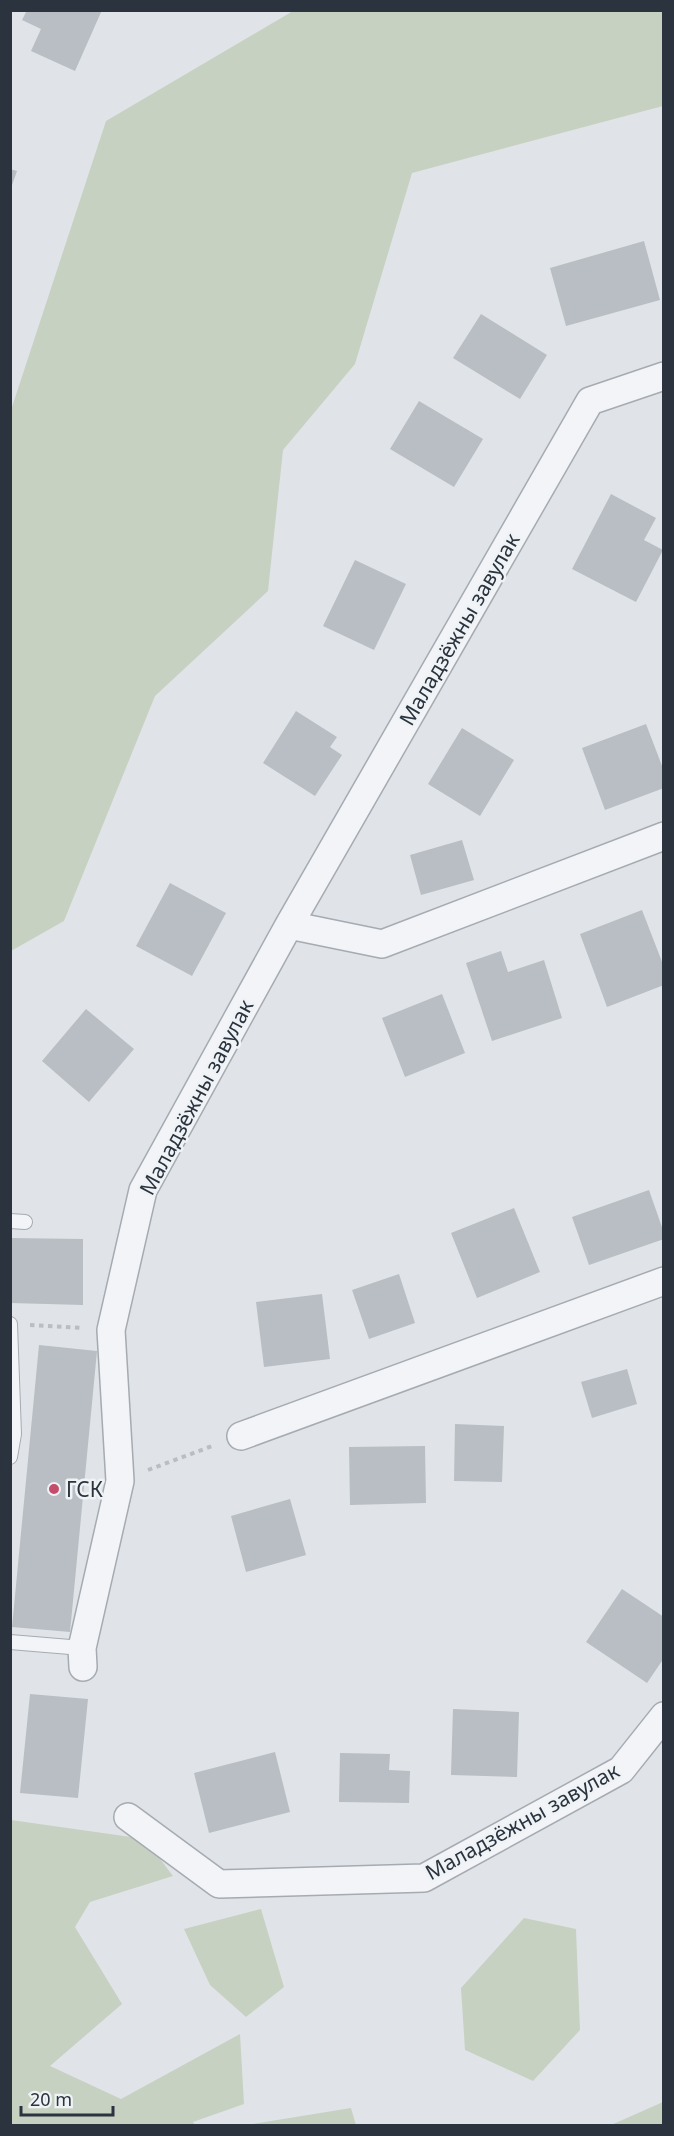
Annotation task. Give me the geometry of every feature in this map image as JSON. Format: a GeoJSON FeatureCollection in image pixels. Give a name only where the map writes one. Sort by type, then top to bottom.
{"type":"FeatureCollection","features":[{"type":"Feature","properties":{"kind":"street","name":"Маладзёжны завулак"},"geometry":{"type":"LineString","coordinates":[[82,1657],[120,1481],[111,1330],[143,1190],[289,925],[590,401],[663,376]]}},
{"type":"Feature","properties":{"kind":"street"},"geometry":{"type":"LineString","coordinates":[[289,925],[382,944],[663,836]]}},
{"type":"Feature","properties":{"kind":"street"},"geometry":{"type":"LineString","coordinates":[[241,1436],[663,1281]]}},
{"type":"Feature","properties":{"kind":"street","name":"Маладзёжны завулак"},"geometry":{"type":"LineString","coordinates":[[128,1817],[219,1884],[424,1878],[621,1770],[663,1716]]}},
{"type":"Feature","properties":{"kind":"lane"},"geometry":{"type":"LineString","coordinates":[[10,1221],[25,1222]]}},
{"type":"Feature","properties":{"kind":"lane"},"geometry":{"type":"LineString","coordinates":[[10,1457],[14,1434],[11,1324]]}},
{"type":"Feature","properties":{"kind":"lane"},"geometry":{"type":"LineString","coordinates":[[10,1642],[82,1657]]}},
{"type":"Feature","properties":{"kind":"path"},"geometry":{"type":"LineString","coordinates":[[11,1324],[111,1330]]}},
{"type":"Feature","properties":{"kind":"path"},"geometry":{"type":"LineString","coordinates":[[120,1481],[241,1436]]}},
{"type":"Feature","properties":{"kind":"green space"},"geometry":{"type":"Polygon","coordinates":[[[293,11],[663,11],[663,106],[412,173],[355,364],[283,450],[268,591],[155,696],[64,921],[11,951],[11,410],[106,121],[293,11]]]}},
{"type":"Feature","properties":{"kind":"green space"},"geometry":{"type":"Polygon","coordinates":[[[11,1820],[145,1839],[173,1876],[90,1902],[75,1927],[122,2004],[50,2066],[121,2099],[240,2034],[244,2104],[193,2122],[195,2125],[11,2126],[11,1820]]]}},
{"type":"Feature","properties":{"kind":"green space"},"geometry":{"type":"Polygon","coordinates":[[[261,1909],[284,1987],[246,2017],[210,1985],[184,1929],[261,1909]]]}},
{"type":"Feature","properties":{"kind":"green space"},"geometry":{"type":"Polygon","coordinates":[[[524,1918],[576,1929],[580,2030],[533,2081],[465,2050],[461,1988],[524,1918]]]}},
{"type":"Feature","properties":{"kind":"green space"},"geometry":{"type":"Polygon","coordinates":[[[663,2102],[663,2125],[611,2125],[663,2102]]]}},
{"type":"Feature","properties":{"kind":"green space"},"geometry":{"type":"Polygon","coordinates":[[[351,2108],[356,2125],[247,2125],[351,2108]]]}},
{"type":"Feature","properties":{"kind":"building"},"geometry":{"type":"Polygon","coordinates":[[[27,10],[102,10],[75,71],[31,51],[41,29],[22,20],[27,10]]]}},
{"type":"Feature","properties":{"kind":"building"},"geometry":{"type":"Polygon","coordinates":[[[10,169],[17,171],[11,188],[10,188],[10,169]]]}},
{"type":"Feature","properties":{"kind":"building"},"geometry":{"type":"Polygon","coordinates":[[[644,241],[660,300],[566,326],[550,268],[644,241]]]}},
{"type":"Feature","properties":{"kind":"building"},"geometry":{"type":"Polygon","coordinates":[[[481,314],[547,355],[520,399],[453,358],[481,314]]]}},
{"type":"Feature","properties":{"kind":"building"},"geometry":{"type":"Polygon","coordinates":[[[419,401],[483,439],[454,487],[390,449],[419,401]]]}},
{"type":"Feature","properties":{"kind":"building"},"geometry":{"type":"Polygon","coordinates":[[[611,494],[656,518],[644,540],[663,550],[636,602],[572,569],[611,494]]]}},
{"type":"Feature","properties":{"kind":"building"},"geometry":{"type":"Polygon","coordinates":[[[355,560],[406,584],[374,650],[323,626],[355,560]]]}},
{"type":"Feature","properties":{"kind":"building"},"geometry":{"type":"Polygon","coordinates":[[[296,711],[337,737],[330,747],[342,755],[315,796],[263,763],[296,711]]]}},
{"type":"Feature","properties":{"kind":"building"},"geometry":{"type":"Polygon","coordinates":[[[646,724],[664,771],[664,788],[605,810],[582,748],[646,724]]]}},
{"type":"Feature","properties":{"kind":"building"},"geometry":{"type":"Polygon","coordinates":[[[462,728],[514,760],[480,816],[428,784],[462,728]]]}},
{"type":"Feature","properties":{"kind":"building"},"geometry":{"type":"Polygon","coordinates":[[[462,840],[474,880],[421,895],[410,855],[462,840]]]}},
{"type":"Feature","properties":{"kind":"building"},"geometry":{"type":"Polygon","coordinates":[[[170,883],[226,913],[192,976],[136,946],[170,883]]]}},
{"type":"Feature","properties":{"kind":"building"},"geometry":{"type":"Polygon","coordinates":[[[642,910],[664,967],[664,985],[607,1007],[580,934],[642,910]]]}},
{"type":"Feature","properties":{"kind":"building"},"geometry":{"type":"Polygon","coordinates":[[[501,951],[508,972],[544,960],[562,1018],[492,1041],[466,963],[501,951]]]}},
{"type":"Feature","properties":{"kind":"building"},"geometry":{"type":"Polygon","coordinates":[[[442,994],[465,1053],[405,1077],[382,1018],[442,994]]]}},
{"type":"Feature","properties":{"kind":"building"},"geometry":{"type":"Polygon","coordinates":[[[86,1009],[134,1049],[89,1102],[42,1061],[86,1009]]]}},
{"type":"Feature","properties":{"kind":"building"},"geometry":{"type":"Polygon","coordinates":[[[649,1190],[664,1239],[589,1265],[572,1217],[649,1190]]]}},
{"type":"Feature","properties":{"kind":"building"},"geometry":{"type":"Polygon","coordinates":[[[514,1208],[540,1272],[477,1298],[451,1233],[514,1208]]]}},
{"type":"Feature","properties":{"kind":"building"},"geometry":{"type":"Polygon","coordinates":[[[10,1238],[83,1239],[83,1305],[10,1303],[10,1238]]]}},
{"type":"Feature","properties":{"kind":"building"},"geometry":{"type":"Polygon","coordinates":[[[399,1274],[415,1323],[369,1339],[352,1290],[399,1274]]]}},
{"type":"Feature","properties":{"kind":"building"},"geometry":{"type":"Polygon","coordinates":[[[322,1294],[330,1359],[264,1367],[256,1302],[322,1294]]]}},
{"type":"Feature","properties":{"kind":"building","name":"ГСК"},"geometry":{"type":"Polygon","coordinates":[[[39,1345],[97,1351],[70,1632],[12,1627],[39,1345]]]}},
{"type":"Feature","properties":{"kind":"building"},"geometry":{"type":"Polygon","coordinates":[[[627,1369],[637,1404],[592,1418],[581,1382],[627,1369]]]}},
{"type":"Feature","properties":{"kind":"building"},"geometry":{"type":"Polygon","coordinates":[[[455,1424],[504,1426],[502,1482],[454,1481],[455,1424]]]}},
{"type":"Feature","properties":{"kind":"building"},"geometry":{"type":"Polygon","coordinates":[[[425,1446],[426,1503],[350,1505],[349,1447],[425,1446]]]}},
{"type":"Feature","properties":{"kind":"building"},"geometry":{"type":"Polygon","coordinates":[[[290,1499],[306,1555],[246,1572],[231,1516],[290,1499]]]}},
{"type":"Feature","properties":{"kind":"building"},"geometry":{"type":"Polygon","coordinates":[[[622,1589],[664,1617],[664,1658],[647,1683],[586,1642],[622,1589]]]}},
{"type":"Feature","properties":{"kind":"building"},"geometry":{"type":"Polygon","coordinates":[[[30,1694],[88,1699],[78,1798],[20,1793],[30,1694]]]}},
{"type":"Feature","properties":{"kind":"building"},"geometry":{"type":"Polygon","coordinates":[[[453,1709],[519,1712],[517,1777],[451,1775],[453,1709]]]}},
{"type":"Feature","properties":{"kind":"building"},"geometry":{"type":"Polygon","coordinates":[[[275,1752],[290,1812],[209,1833],[194,1773],[275,1752]]]}},
{"type":"Feature","properties":{"kind":"building"},"geometry":{"type":"Polygon","coordinates":[[[340,1753],[390,1754],[389,1770],[410,1771],[409,1803],[339,1802],[340,1753]]]}},
{"type":"Feature","properties":{"kind":"place","name":"ГСК"},"geometry":{"type":"Point","coordinates":[54,1489]}}]}
